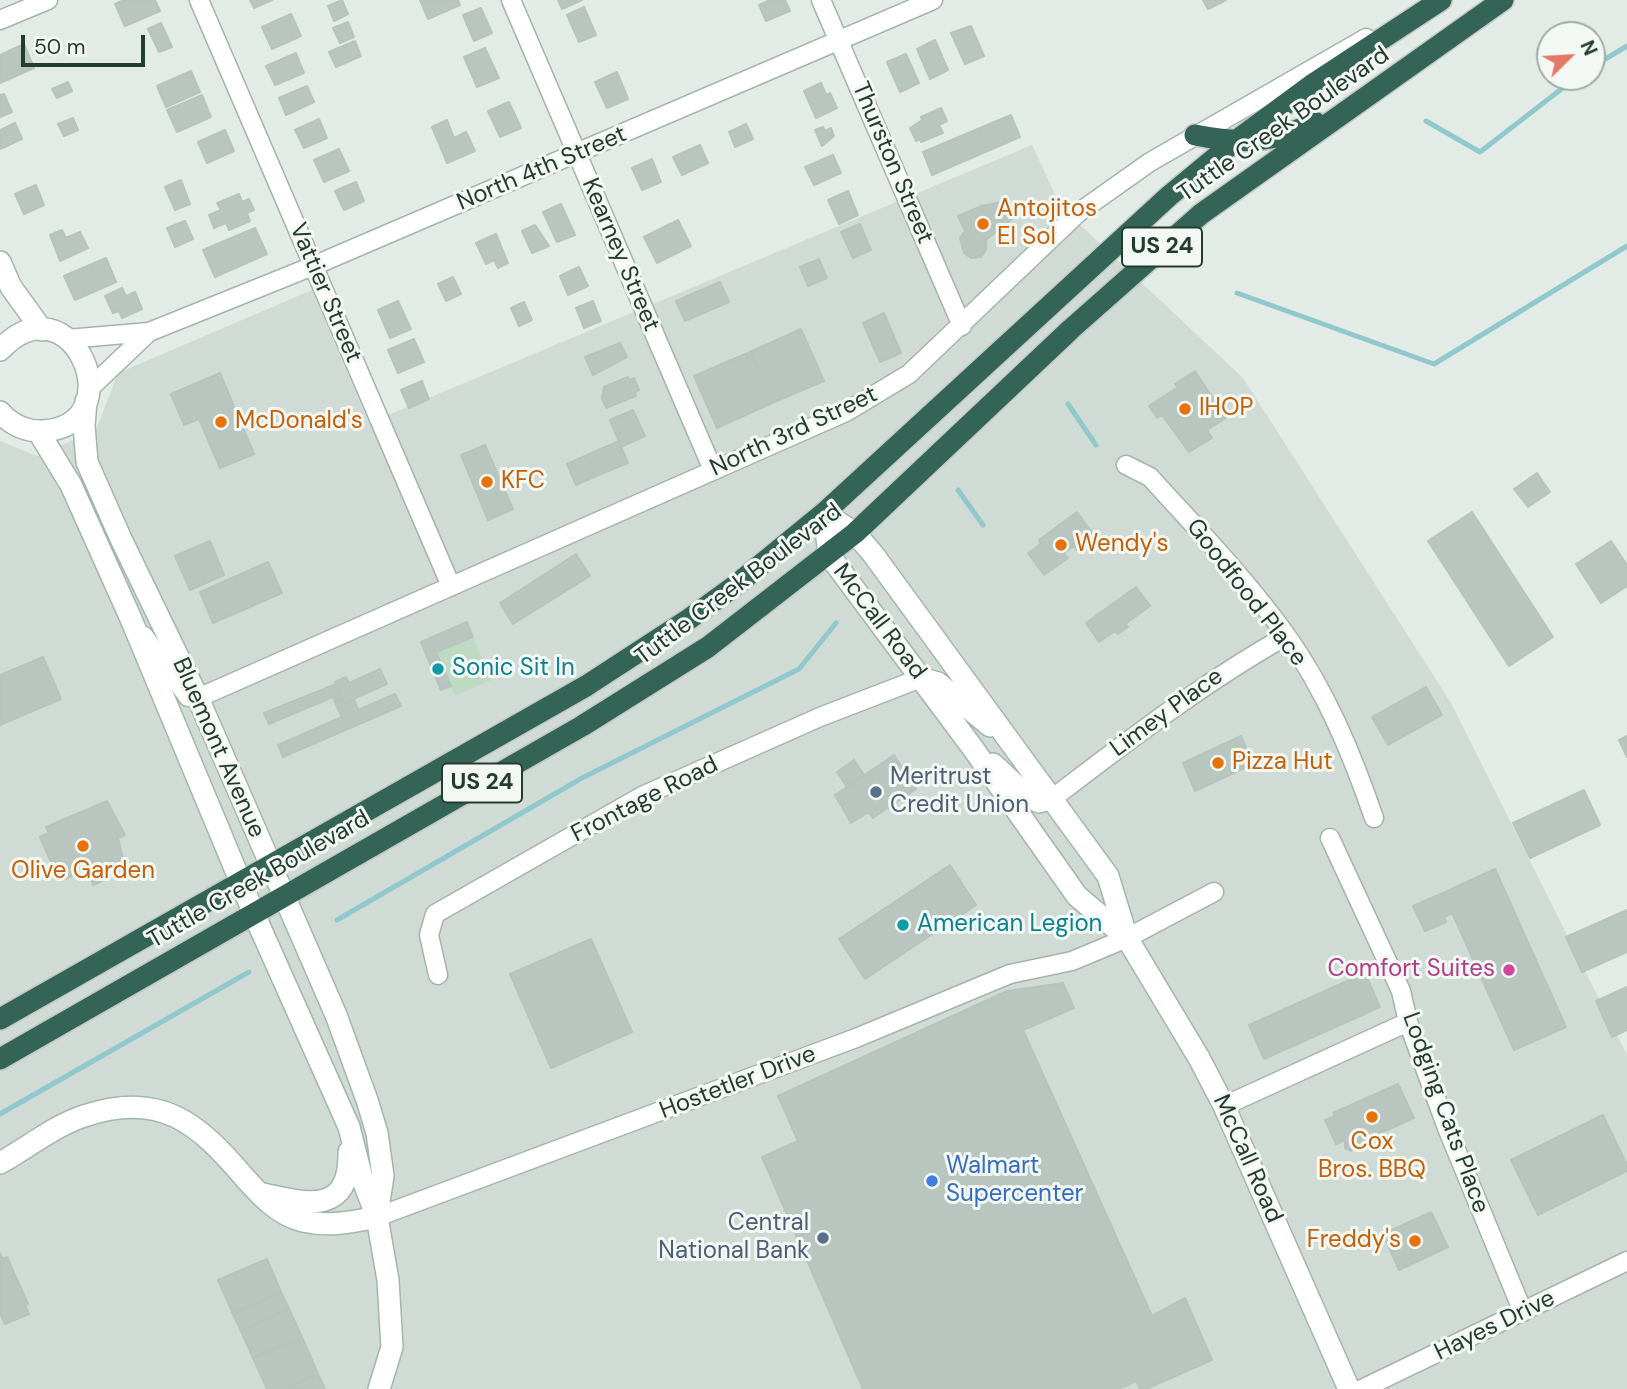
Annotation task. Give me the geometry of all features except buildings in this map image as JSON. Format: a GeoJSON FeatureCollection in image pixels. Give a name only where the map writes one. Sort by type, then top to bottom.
{"type":"FeatureCollection","features":[{"type":"Feature","properties":{"kind":"highway","name":"Tuttle Creek Boulevard"},"geometry":{"type":"LineString","coordinates":[[0,1019],[643,650],[736,585],[824,513],[1099,258],[1233,143],[1441,0]]}},
{"type":"Feature","properties":{"kind":"highway","name":"Tuttle Creek Boulevard"},"geometry":{"type":"LineString","coordinates":[[0,1059],[648,687],[708,647],[855,533],[1071,328],[1180,232],[1503,0]]}},
{"type":"Feature","properties":{"kind":"highway"},"geometry":{"type":"LineString","coordinates":[[1195,135],[1233,143],[1273,138],[1300,130],[1366,98]]}},
{"type":"Feature","properties":{"kind":"main road"},"geometry":{"type":"LineString","coordinates":[[0,262],[11,287],[42,330]]}},
{"type":"Feature","properties":{"kind":"main road"},"geometry":{"type":"LineString","coordinates":[[0,350],[19,334],[42,330],[67,339]]}},
{"type":"Feature","properties":{"kind":"main road","name":"Bluemont Avenue"},"geometry":{"type":"LineString","coordinates":[[67,339],[80,350],[87,365],[88,395],[84,426],[87,461],[121,539],[198,698],[336,1015],[377,1133],[383,1176],[377,1217]]}},
{"type":"Feature","properties":{"kind":"main road"},"geometry":{"type":"LineString","coordinates":[[4,420],[38,432],[50,430],[71,420],[88,395]]}},
{"type":"Feature","properties":{"kind":"main road","name":"Bluemont Avenue"},"geometry":{"type":"LineString","coordinates":[[38,432],[71,485],[131,619],[254,914],[349,1127],[362,1178],[377,1217],[388,1280],[392,1347],[379,1389]]}},
{"type":"Feature","properties":{"kind":"main road","name":"McCall Road"},"geometry":{"type":"LineString","coordinates":[[824,513],[855,533],[873,554],[1108,877],[1118,901],[1127,938],[1199,1058],[1224,1106],[1349,1389]]}},
{"type":"Feature","properties":{"kind":"main road","name":"McCall Road"},"geometry":{"type":"LineString","coordinates":[[824,513],[829,555],[972,747],[1077,896],[1127,938]]}},
{"type":"Feature","properties":{"kind":"main road"},"geometry":{"type":"LineString","coordinates":[[921,678],[938,683],[1009,740]]}},
{"type":"Feature","properties":{"kind":"main road"},"geometry":{"type":"LineString","coordinates":[[972,747],[1010,777],[1026,795],[1039,802],[1053,798]]}},
{"type":"Feature","properties":{"kind":"main road"},"geometry":{"type":"LineString","coordinates":[[0,1163],[83,1116],[121,1108],[155,1110],[184,1118],[211,1139],[258,1193],[302,1202],[322,1202],[336,1195],[346,1181],[349,1127]]}},
{"type":"Feature","properties":{"kind":"main road","name":"Hostetler Drive"},"geometry":{"type":"LineString","coordinates":[[258,1193],[275,1209],[302,1221],[337,1225],[377,1217]]}},
{"type":"Feature","properties":{"kind":"street"},"geometry":{"type":"LineString","coordinates":[[0,20],[48,0]]}},
{"type":"Feature","properties":{"kind":"street","name":"Vattier Street"},"geometry":{"type":"LineString","coordinates":[[199,0],[451,586]]}},
{"type":"Feature","properties":{"kind":"street","name":"Kearney Street"},"geometry":{"type":"LineString","coordinates":[[511,0],[713,470]]}},
{"type":"Feature","properties":{"kind":"street","name":"Thurston Street"},"geometry":{"type":"LineString","coordinates":[[821,0],[962,327]]}},
{"type":"Feature","properties":{"kind":"street","name":"North 4th Street"},"geometry":{"type":"LineString","coordinates":[[67,339],[149,332],[313,266],[933,0]]}},
{"type":"Feature","properties":{"kind":"street","name":"North 3rd Street"},"geometry":{"type":"LineString","coordinates":[[198,698],[846,412],[909,374],[962,327],[1078,213],[1195,135],[1367,38],[1420,13]]}},
{"type":"Feature","properties":{"kind":"street","name":"North 4th Street"},"geometry":{"type":"LineString","coordinates":[[88,395],[149,332]]}},
{"type":"Feature","properties":{"kind":"street","name":"Goodfood Place"},"geometry":{"type":"LineString","coordinates":[[1126,465],[1150,477],[1286,636],[1322,695],[1353,757],[1374,818]]}},
{"type":"Feature","properties":{"kind":"street"},"geometry":{"type":"LineString","coordinates":[[131,619],[188,697],[198,698]]}},
{"type":"Feature","properties":{"kind":"street","name":"Limey Place"},"geometry":{"type":"LineString","coordinates":[[1053,798],[1119,745],[1222,672],[1286,636]]}},
{"type":"Feature","properties":{"kind":"street","name":"Frontage Road"},"geometry":{"type":"LineString","coordinates":[[438,975],[429,935],[435,914],[642,796],[820,718],[921,678]]}},
{"type":"Feature","properties":{"kind":"street","name":"Lodging Cats Place"},"geometry":{"type":"LineString","coordinates":[[1330,838],[1401,991],[1409,1022],[1447,1128],[1523,1312]]}},
{"type":"Feature","properties":{"kind":"street","name":"Hostetler Drive"},"geometry":{"type":"LineString","coordinates":[[377,1217],[856,1038],[1010,974],[1072,961],[1127,938],[1214,892]]}},
{"type":"Feature","properties":{"kind":"street"},"geometry":{"type":"LineString","coordinates":[[1224,1106],[1409,1022]]}},
{"type":"Feature","properties":{"kind":"street","name":"Hayes Drive"},"geometry":{"type":"LineString","coordinates":[[1362,1389],[1627,1261]]}},
{"type":"Feature","properties":{"kind":"shaded area"},"geometry":{"type":"Polygon","coordinates":[[[1032,145],[1061,207],[1243,378],[1451,703],[1627,1055],[1627,1389],[0,1389],[0,441],[37,456],[96,430],[118,373],[312,290],[369,423],[1032,145]]]}},
{"type":"Feature","properties":{"kind":"green space"},"geometry":{"type":"Polygon","coordinates":[[[473,637],[491,680],[455,696],[436,652],[473,637]]]}},
{"type":"Feature","properties":{"kind":"waterway"},"geometry":{"type":"LineString","coordinates":[[1606,59],[1627,46]]}},
{"type":"Feature","properties":{"kind":"waterway"},"geometry":{"type":"LineString","coordinates":[[1426,121],[1480,152],[1559,91]]}},
{"type":"Feature","properties":{"kind":"waterway"},"geometry":{"type":"LineString","coordinates":[[1237,293],[1434,364],[1627,246]]}},
{"type":"Feature","properties":{"kind":"waterway"},"geometry":{"type":"LineString","coordinates":[[1068,404],[1096,445]]}},
{"type":"Feature","properties":{"kind":"waterway"},"geometry":{"type":"LineString","coordinates":[[958,490],[983,525]]}},
{"type":"Feature","properties":{"kind":"waterway"},"geometry":{"type":"LineString","coordinates":[[337,920],[582,778],[799,669],[836,623]]}},
{"type":"Feature","properties":{"kind":"waterway"},"geometry":{"type":"LineString","coordinates":[[0,1114],[249,972]]}},
{"type":"Feature","properties":{"kind":"place","name":"Antojitos El Sol"},"geometry":{"type":"Point","coordinates":[983,224]}},
{"type":"Feature","properties":{"kind":"place","name":"IHOP"},"geometry":{"type":"Point","coordinates":[1185,409]}},
{"type":"Feature","properties":{"kind":"place","name":"McDonald's"},"geometry":{"type":"Point","coordinates":[221,422]}},
{"type":"Feature","properties":{"kind":"place","name":"KFC"},"geometry":{"type":"Point","coordinates":[487,482]}},
{"type":"Feature","properties":{"kind":"place","name":"Wendy's"},"geometry":{"type":"Point","coordinates":[1061,545]}},
{"type":"Feature","properties":{"kind":"place","name":"Sonic Sit In"},"geometry":{"type":"Point","coordinates":[438,669]}},
{"type":"Feature","properties":{"kind":"place","name":"Pizza Hut"},"geometry":{"type":"Point","coordinates":[1218,763]}},
{"type":"Feature","properties":{"kind":"place","name":"Meritrust Credit Union"},"geometry":{"type":"Point","coordinates":[876,792]}},
{"type":"Feature","properties":{"kind":"place","name":"Olive Garden"},"geometry":{"type":"Point","coordinates":[83,846]}},
{"type":"Feature","properties":{"kind":"place","name":"American Legion"},"geometry":{"type":"Point","coordinates":[903,925]}},
{"type":"Feature","properties":{"kind":"place","name":"Comfort Suites"},"geometry":{"type":"Point","coordinates":[1509,970]}},
{"type":"Feature","properties":{"kind":"place","name":"Cox Bros. BBQ"},"geometry":{"type":"Point","coordinates":[1372,1117]}},
{"type":"Feature","properties":{"kind":"place","name":"Walmart Supercenter"},"geometry":{"type":"Point","coordinates":[932,1181]}},
{"type":"Feature","properties":{"kind":"place","name":"Central National Bank"},"geometry":{"type":"Point","coordinates":[823,1238]}},
{"type":"Feature","properties":{"kind":"place","name":"Freddy's"},"geometry":{"type":"Point","coordinates":[1415,1241]}}]}
